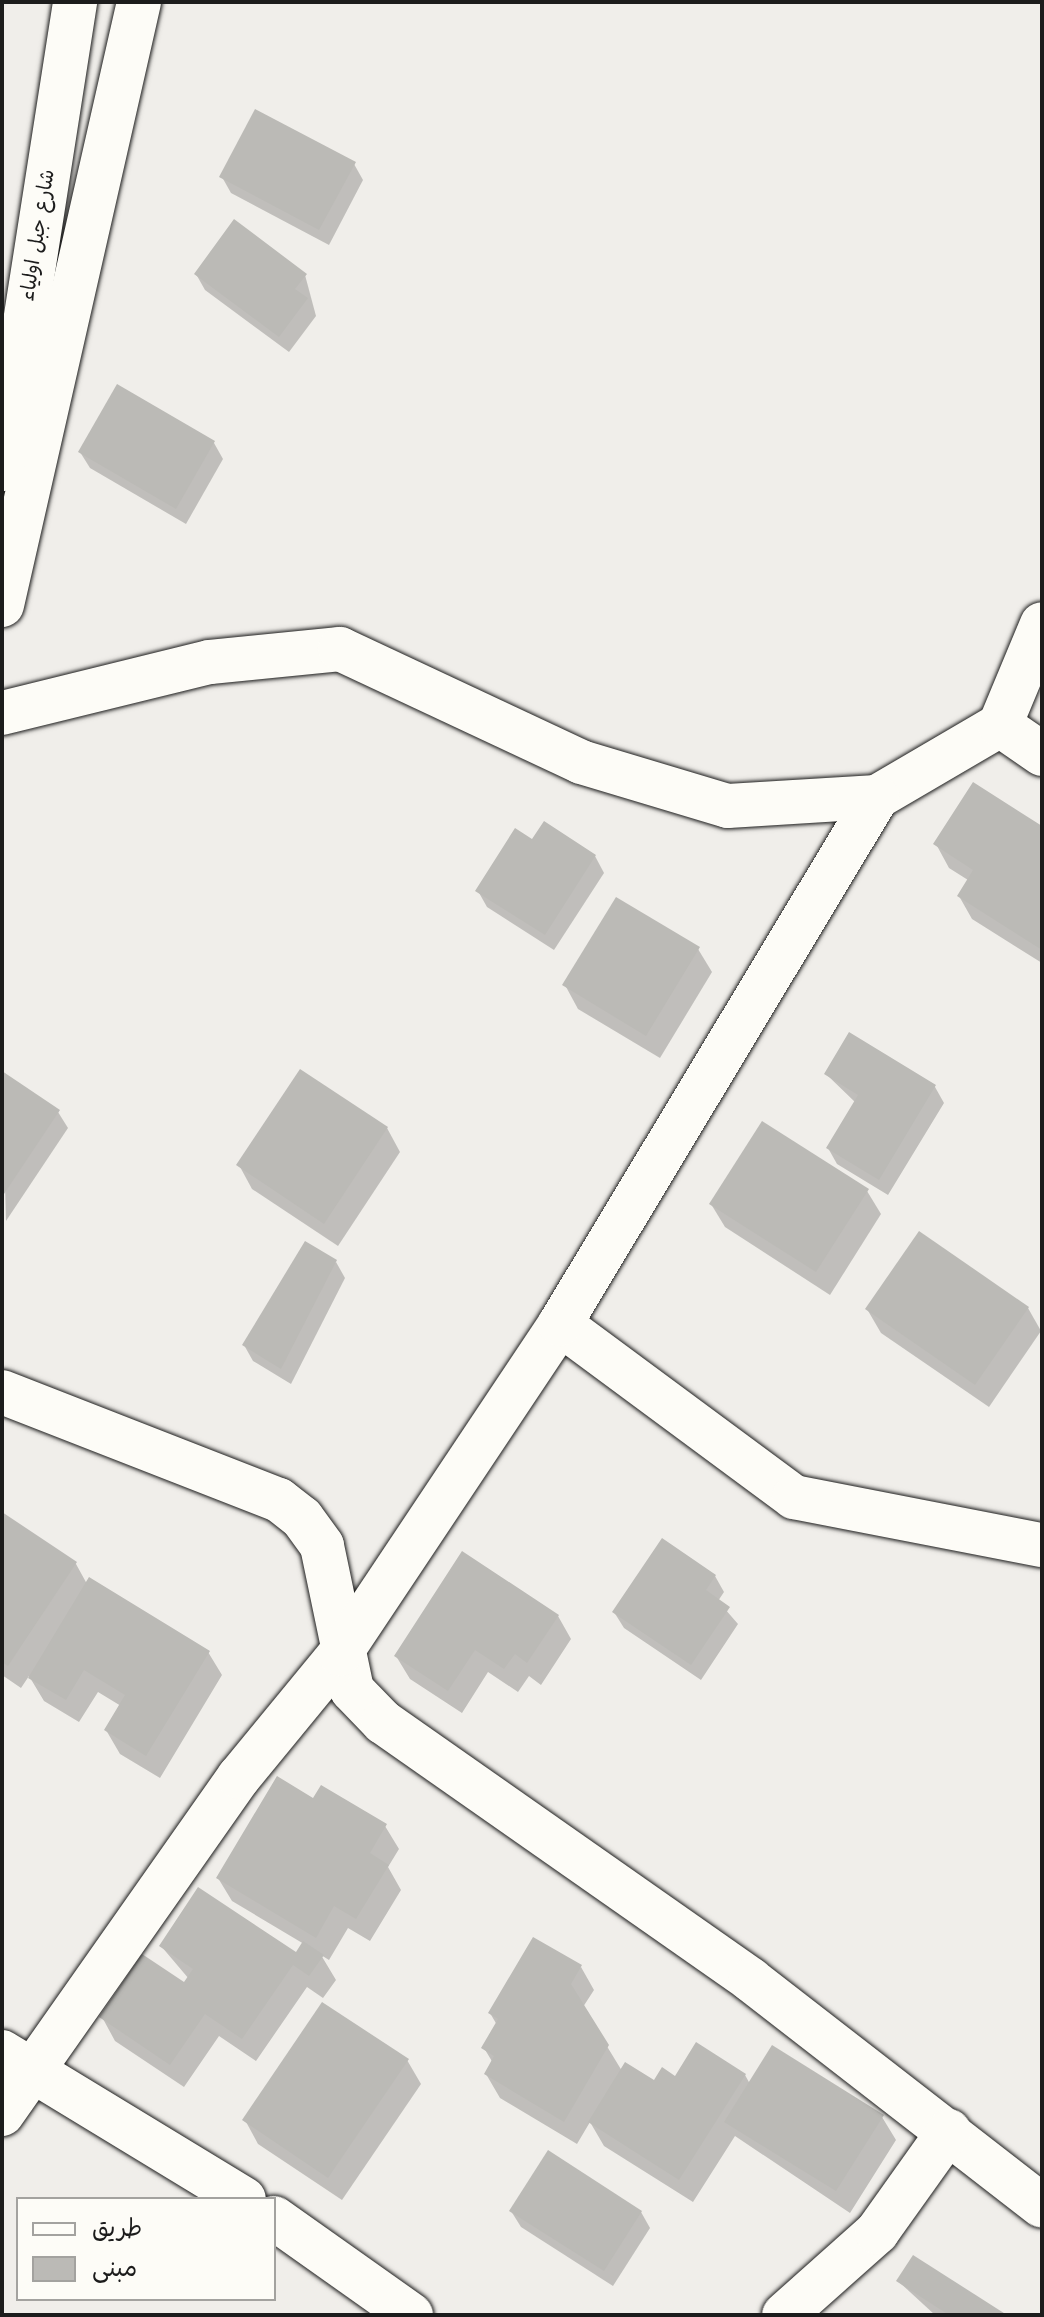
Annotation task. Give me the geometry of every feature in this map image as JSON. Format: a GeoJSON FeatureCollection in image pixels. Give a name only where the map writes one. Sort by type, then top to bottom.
{"type":"FeatureCollection","features":[{"type":"Feature","properties":{"kind":"main road","name":"شارع جبل اولياء"},"geometry":{"type":"LineString","coordinates":[[2,469],[75,2]]}},
{"type":"Feature","properties":{"kind":"main road"},"geometry":{"type":"LineString","coordinates":[[2,605],[139,2]]}},
{"type":"Feature","properties":{"kind":"main road"},"geometry":{"type":"LineString","coordinates":[[2,713],[210,662],[340,649],[581,762],[728,806],[877,797],[1000,725],[1042,624]]}},
{"type":"Feature","properties":{"kind":"main road"},"geometry":{"type":"LineString","coordinates":[[1000,725],[1042,754]]}},
{"type":"Feature","properties":{"kind":"main road"},"geometry":{"type":"LineString","coordinates":[[2,2114],[17,2060],[239,1777],[340,1654],[560,1324],[877,797]]}},
{"type":"Feature","properties":{"kind":"main road"},"geometry":{"type":"LineString","coordinates":[[560,1324],[794,1497],[1042,1545]]}},
{"type":"Feature","properties":{"kind":"main road"},"geometry":{"type":"LineString","coordinates":[[2,1392],[279,1500],[302,1518],[322,1546],[340,1654],[352,1690],[383,1722],[751,1980],[1042,2206]]}},
{"type":"Feature","properties":{"kind":"main road"},"geometry":{"type":"LineString","coordinates":[[17,2060],[241,2197]]}},
{"type":"Feature","properties":{"kind":"main road"},"geometry":{"type":"LineString","coordinates":[[784,2315],[877,2232],[949,2131]]}},
{"type":"Feature","properties":{"kind":"main road"},"geometry":{"type":"LineString","coordinates":[[276,2219],[411,2315]]}},
{"type":"Feature","properties":{"kind":"building"},"geometry":{"type":"Polygon","coordinates":[[[255,109],[356,162],[319,230],[219,177],[255,109]]]}},
{"type":"Feature","properties":{"kind":"building"},"geometry":{"type":"Polygon","coordinates":[[[234,219],[307,274],[295,289],[308,298],[279,337],[194,274],[234,219]]]}},
{"type":"Feature","properties":{"kind":"building"},"geometry":{"type":"Polygon","coordinates":[[[117,384],[215,441],[176,509],[78,452],[117,384]]]}},
{"type":"Feature","properties":{"kind":"building"},"geometry":{"type":"Polygon","coordinates":[[[973,782],[1042,826],[1042,950],[957,896],[973,870],[933,844],[973,782]]]}},
{"type":"Feature","properties":{"kind":"building"},"geometry":{"type":"Polygon","coordinates":[[[544,821],[596,855],[545,935],[475,891],[515,828],[532,839],[544,821]]]}},
{"type":"Feature","properties":{"kind":"building"},"geometry":{"type":"Polygon","coordinates":[[[616,897],[700,947],[646,1036],[562,985],[616,897]]]}},
{"type":"Feature","properties":{"kind":"building"},"geometry":{"type":"Polygon","coordinates":[[[849,1032],[936,1085],[879,1180],[826,1148],[858,1095],[824,1074],[849,1032]]]}},
{"type":"Feature","properties":{"kind":"building"},"geometry":{"type":"Polygon","coordinates":[[[300,1069],[388,1127],[324,1224],[236,1165],[300,1069]]]}},
{"type":"Feature","properties":{"kind":"building"},"geometry":{"type":"Polygon","coordinates":[[[2,1071],[60,1110],[2,1197],[2,1071]]]}},
{"type":"Feature","properties":{"kind":"building"},"geometry":{"type":"Polygon","coordinates":[[[762,1121],[869,1189],[816,1272],[709,1204],[762,1121]]]}},
{"type":"Feature","properties":{"kind":"building"},"geometry":{"type":"Polygon","coordinates":[[[919,1231],[1029,1307],[975,1385],[865,1309],[919,1231]]]}},
{"type":"Feature","properties":{"kind":"building"},"geometry":{"type":"Polygon","coordinates":[[[305,1241],[337,1260],[281,1369],[242,1345],[305,1241]]]}},
{"type":"Feature","properties":{"kind":"building"},"geometry":{"type":"Polygon","coordinates":[[[2,1512],[77,1562],[8,1666],[2,1662],[2,1512]]]}},
{"type":"Feature","properties":{"kind":"building"},"geometry":{"type":"Polygon","coordinates":[[[662,1538],[716,1575],[706,1590],[730,1607],[691,1665],[612,1612],[662,1538]]]}},
{"type":"Feature","properties":{"kind":"building"},"geometry":{"type":"Polygon","coordinates":[[[462,1551],[559,1615],[527,1663],[515,1654],[504,1669],[475,1650],[448,1691],[394,1656],[462,1551]]]}},
{"type":"Feature","properties":{"kind":"building"},"geometry":{"type":"Polygon","coordinates":[[[89,1577],[210,1651],[146,1756],[104,1730],[125,1695],[84,1670],[66,1700],[28,1678],[89,1577]]]}},
{"type":"Feature","properties":{"kind":"building"},"geometry":{"type":"Polygon","coordinates":[[[277,1776],[313,1798],[321,1785],[387,1824],[370,1853],[389,1865],[356,1919],[334,1906],[316,1938],[216,1878],[277,1776]]]}},
{"type":"Feature","properties":{"kind":"building"},"geometry":{"type":"Polygon","coordinates":[[[198,1887],[296,1952],[303,1941],[324,1955],[309,1976],[293,1965],[242,2039],[205,2014],[170,2065],[99,2017],[142,1954],[184,1982],[193,1969],[159,1946],[198,1887]]]}},
{"type":"Feature","properties":{"kind":"building"},"geometry":{"type":"Polygon","coordinates":[[[533,1937],[582,1965],[571,1984],[609,2045],[564,2122],[484,2074],[494,2056],[481,2048],[498,2019],[488,2013],[533,1937]]]}},
{"type":"Feature","properties":{"kind":"building"},"geometry":{"type":"Polygon","coordinates":[[[322,2002],[409,2059],[328,2178],[242,2120],[322,2002]]]}},
{"type":"Feature","properties":{"kind":"building"},"geometry":{"type":"Polygon","coordinates":[[[696,2042],[746,2074],[679,2180],[588,2122],[625,2062],[654,2080],[662,2067],[675,2076],[696,2042]]]}},
{"type":"Feature","properties":{"kind":"building"},"geometry":{"type":"Polygon","coordinates":[[[772,2045],[884,2115],[836,2191],[724,2122],[772,2045]]]}},
{"type":"Feature","properties":{"kind":"building"},"geometry":{"type":"Polygon","coordinates":[[[548,2150],[642,2211],[604,2271],[509,2211],[548,2150]]]}},
{"type":"Feature","properties":{"kind":"building"},"geometry":{"type":"Polygon","coordinates":[[[913,2255],[1007,2315],[949,2315],[896,2281],[913,2255]]]}}]}
